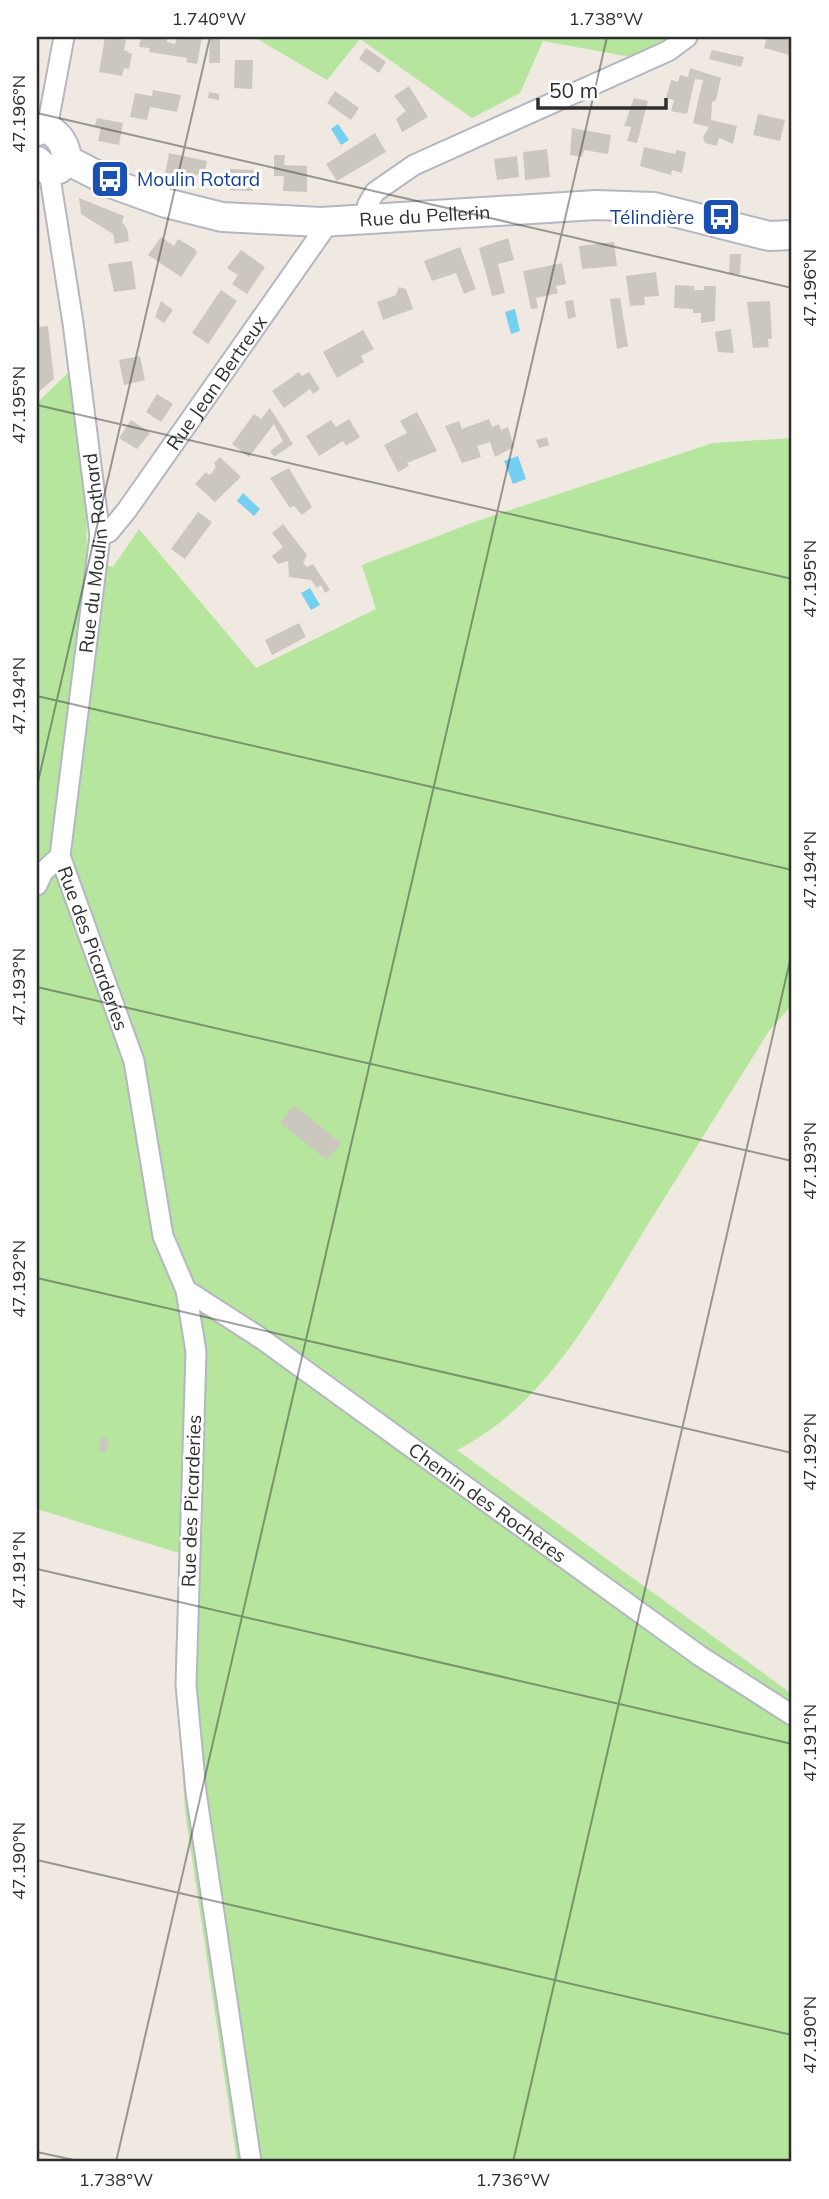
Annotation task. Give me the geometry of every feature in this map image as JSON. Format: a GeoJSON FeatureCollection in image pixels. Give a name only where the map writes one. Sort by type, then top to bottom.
{"type":"FeatureCollection","features":[{"type":"Feature","properties":{"kind":"main road"},"geometry":{"type":"LineString","coordinates":[[42,130],[57,134],[66,149],[51,164]]}},
{"type":"Feature","properties":{"kind":"main road","name":"Rue du Pellerin"},"geometry":{"type":"LineString","coordinates":[[51,164],[178,206],[222,217],[321,222],[596,205],[654,207],[769,236],[792,235]]}},
{"type":"Feature","properties":{"kind":"street"},"geometry":{"type":"LineString","coordinates":[[42,130],[64,37]]}},
{"type":"Feature","properties":{"kind":"street"},"geometry":{"type":"LineString","coordinates":[[364,218],[375,192],[414,165],[668,51],[687,37]]}},
{"type":"Feature","properties":{"kind":"street","name":"Rue du Moulin Rothard"},"geometry":{"type":"LineString","coordinates":[[51,164],[100,536],[60,856]]}},
{"type":"Feature","properties":{"kind":"street","name":"Rue Jean Bertreux"},"geometry":{"type":"LineString","coordinates":[[100,536],[109,532],[127,510],[321,232],[321,222]]}},
{"type":"Feature","properties":{"kind":"street"},"geometry":{"type":"LineString","coordinates":[[37,885],[43,872],[60,856]]}},
{"type":"Feature","properties":{"kind":"street","name":"Rue des Picarderies"},"geometry":{"type":"LineString","coordinates":[[60,856],[134,1061],[163,1236],[186,1290],[196,1352],[187,1685],[196,1792],[251,2162]]}},
{"type":"Feature","properties":{"kind":"street","name":"Chemin des Rochères"},"geometry":{"type":"LineString","coordinates":[[186,1290],[259,1337],[700,1656],[792,1714]]}},
{"type":"Feature","properties":{"kind":"green space"},"geometry":{"type":"Polygon","coordinates":[[[254,37],[675,37],[636,58],[543,41],[520,93],[472,118],[360,39],[327,80],[254,37]]]}},
{"type":"Feature","properties":{"kind":"green space"},"geometry":{"type":"Polygon","coordinates":[[[70,371],[86,475],[87,560],[113,567],[139,529],[256,668],[376,609],[362,565],[477,521],[713,443],[792,438],[792,1005],[769,1031],[611,1286],[568,1350],[518,1407],[457,1450],[792,1694],[792,2162],[237,2162],[185,1811],[175,1666],[179,1553],[37,1509],[37,403],[70,371]]]}},
{"type":"Feature","properties":{"kind":"water"},"geometry":{"type":"Polygon","coordinates":[[[338,124],[349,140],[341,145],[331,129],[338,124]]]}},
{"type":"Feature","properties":{"kind":"water"},"geometry":{"type":"Polygon","coordinates":[[[515,309],[520,331],[511,334],[505,312],[515,309]]]}},
{"type":"Feature","properties":{"kind":"water"},"geometry":{"type":"Polygon","coordinates":[[[518,456],[526,479],[513,484],[504,461],[518,456]]]}},
{"type":"Feature","properties":{"kind":"water"},"geometry":{"type":"Polygon","coordinates":[[[243,493],[260,509],[254,516],[237,501],[243,493]]]}},
{"type":"Feature","properties":{"kind":"water"},"geometry":{"type":"Polygon","coordinates":[[[310,588],[320,605],[311,610],[301,593],[310,588]]]}},
{"type":"Feature","properties":{"kind":"building"},"geometry":{"type":"Polygon","coordinates":[[[105,37],[126,40],[124,50],[132,54],[129,69],[124,68],[122,76],[99,72],[105,37]]]}},
{"type":"Feature","properties":{"kind":"building"},"geometry":{"type":"Polygon","coordinates":[[[141,37],[167,39],[167,42],[175,44],[177,37],[202,37],[197,64],[186,62],[187,58],[149,52],[150,48],[139,47],[141,37]]]}},
{"type":"Feature","properties":{"kind":"building"},"geometry":{"type":"Polygon","coordinates":[[[210,37],[220,37],[220,63],[209,63],[210,37]]]}},
{"type":"Feature","properties":{"kind":"building"},"geometry":{"type":"Polygon","coordinates":[[[767,37],[792,37],[789,55],[764,48],[767,37]]]}},
{"type":"Feature","properties":{"kind":"building"},"geometry":{"type":"Polygon","coordinates":[[[366,48],[386,62],[379,73],[359,59],[366,48]]]}},
{"type":"Feature","properties":{"kind":"building"},"geometry":{"type":"Polygon","coordinates":[[[712,50],[744,57],[741,67],[709,59],[712,50]]]}},
{"type":"Feature","properties":{"kind":"building"},"geometry":{"type":"Polygon","coordinates":[[[235,60],[253,60],[252,89],[234,88],[235,60]]]}},
{"type":"Feature","properties":{"kind":"building"},"geometry":{"type":"Polygon","coordinates":[[[690,68],[721,78],[716,100],[712,102],[711,120],[737,126],[733,144],[719,138],[717,146],[705,143],[703,137],[709,127],[693,123],[703,80],[695,79],[687,114],[671,111],[674,100],[666,98],[671,80],[678,82],[680,75],[688,77],[690,68]]]}},
{"type":"Feature","properties":{"kind":"building"},"geometry":{"type":"Polygon","coordinates":[[[409,86],[428,117],[402,132],[396,119],[406,111],[394,96],[409,86]]]}},
{"type":"Feature","properties":{"kind":"building"},"geometry":{"type":"Polygon","coordinates":[[[153,90],[181,95],[177,112],[150,107],[147,120],[130,117],[135,93],[152,96],[153,90]]]}},
{"type":"Feature","properties":{"kind":"building"},"geometry":{"type":"Polygon","coordinates":[[[335,91],[359,108],[351,120],[327,103],[335,91]]]}},
{"type":"Feature","properties":{"kind":"building"},"geometry":{"type":"Polygon","coordinates":[[[209,92],[219,94],[219,100],[208,98],[209,92]]]}},
{"type":"Feature","properties":{"kind":"building"},"geometry":{"type":"Polygon","coordinates":[[[634,98],[648,101],[637,143],[627,141],[631,127],[624,126],[634,98]]]}},
{"type":"Feature","properties":{"kind":"building"},"geometry":{"type":"Polygon","coordinates":[[[758,114],[785,120],[780,141],[753,135],[758,114]]]}},
{"type":"Feature","properties":{"kind":"building"},"geometry":{"type":"Polygon","coordinates":[[[97,118],[123,123],[119,145],[98,141],[101,127],[95,126],[97,118]]]}},
{"type":"Feature","properties":{"kind":"building"},"geometry":{"type":"Polygon","coordinates":[[[572,128],[611,135],[608,154],[584,150],[582,157],[570,155],[572,128]]]}},
{"type":"Feature","properties":{"kind":"building"},"geometry":{"type":"Polygon","coordinates":[[[375,133],[386,152],[337,181],[326,164],[375,133]]]}},
{"type":"Feature","properties":{"kind":"building"},"geometry":{"type":"Polygon","coordinates":[[[644,147],[675,154],[676,150],[686,152],[682,173],[672,170],[671,175],[640,166],[644,147]]]}},
{"type":"Feature","properties":{"kind":"building"},"geometry":{"type":"Polygon","coordinates":[[[547,149],[550,177],[525,180],[523,152],[547,149]]]}},
{"type":"Feature","properties":{"kind":"building"},"geometry":{"type":"Polygon","coordinates":[[[169,153],[207,161],[204,176],[197,174],[196,181],[165,175],[169,153]]]}},
{"type":"Feature","properties":{"kind":"building"},"geometry":{"type":"Polygon","coordinates":[[[274,155],[285,155],[284,165],[307,166],[307,192],[283,191],[284,176],[274,176],[274,155]]]}},
{"type":"Feature","properties":{"kind":"building"},"geometry":{"type":"Polygon","coordinates":[[[517,156],[519,177],[497,180],[494,159],[517,156]]]}},
{"type":"Feature","properties":{"kind":"building"},"geometry":{"type":"Polygon","coordinates":[[[230,169],[254,170],[253,191],[229,190],[230,169]]]}},
{"type":"Feature","properties":{"kind":"building"},"geometry":{"type":"Polygon","coordinates":[[[79,198],[124,216],[122,222],[127,229],[129,241],[115,244],[113,234],[81,214],[79,198]]]}},
{"type":"Feature","properties":{"kind":"building"},"geometry":{"type":"Polygon","coordinates":[[[161,237],[174,246],[178,239],[197,253],[181,277],[148,255],[161,237]]]}},
{"type":"Feature","properties":{"kind":"building"},"geometry":{"type":"Polygon","coordinates":[[[508,238],[514,260],[498,264],[505,293],[492,296],[479,248],[508,238]]]}},
{"type":"Feature","properties":{"kind":"building"},"geometry":{"type":"Polygon","coordinates":[[[614,242],[617,266],[582,269],[579,246],[614,242]]]}},
{"type":"Feature","properties":{"kind":"building"},"geometry":{"type":"Polygon","coordinates":[[[460,247],[476,289],[464,294],[456,273],[432,281],[424,261],[460,247]]]}},
{"type":"Feature","properties":{"kind":"building"},"geometry":{"type":"Polygon","coordinates":[[[241,250],[265,267],[247,294],[232,284],[238,275],[227,268],[241,250]]]}},
{"type":"Feature","properties":{"kind":"building"},"geometry":{"type":"Polygon","coordinates":[[[730,254],[741,254],[740,274],[729,274],[730,254]]]}},
{"type":"Feature","properties":{"kind":"building"},"geometry":{"type":"Polygon","coordinates":[[[132,261],[136,289],[114,292],[108,264],[132,261]]]}},
{"type":"Feature","properties":{"kind":"building"},"geometry":{"type":"Polygon","coordinates":[[[562,263],[566,284],[556,286],[558,293],[536,298],[538,308],[531,309],[523,271],[562,263]]]}},
{"type":"Feature","properties":{"kind":"building"},"geometry":{"type":"Polygon","coordinates":[[[656,272],[659,296],[644,297],[645,305],[630,306],[626,276],[656,272]]]}},
{"type":"Feature","properties":{"kind":"building"},"geometry":{"type":"Polygon","coordinates":[[[675,285],[694,286],[694,290],[704,290],[704,286],[716,286],[715,321],[701,323],[701,313],[693,313],[693,309],[674,308],[675,285]]]}},
{"type":"Feature","properties":{"kind":"building"},"geometry":{"type":"Polygon","coordinates":[[[399,287],[406,289],[413,309],[383,320],[377,302],[396,295],[399,287]]]}},
{"type":"Feature","properties":{"kind":"building"},"geometry":{"type":"Polygon","coordinates":[[[221,290],[237,301],[208,344],[192,333],[221,290]]]}},
{"type":"Feature","properties":{"kind":"building"},"geometry":{"type":"Polygon","coordinates":[[[620,298],[628,346],[617,349],[610,299],[620,298]]]}},
{"type":"Feature","properties":{"kind":"building"},"geometry":{"type":"Polygon","coordinates":[[[573,300],[576,317],[568,319],[565,301],[573,300]]]}},
{"type":"Feature","properties":{"kind":"building"},"geometry":{"type":"Polygon","coordinates":[[[161,301],[173,310],[164,323],[155,317],[161,301]]]}},
{"type":"Feature","properties":{"kind":"building"},"geometry":{"type":"Polygon","coordinates":[[[770,301],[772,339],[768,339],[769,347],[753,348],[747,302],[770,301]]]}},
{"type":"Feature","properties":{"kind":"building"},"geometry":{"type":"Polygon","coordinates":[[[48,326],[54,379],[37,393],[37,327],[48,326]]]}},
{"type":"Feature","properties":{"kind":"building"},"geometry":{"type":"Polygon","coordinates":[[[731,329],[734,353],[718,352],[715,332],[731,329]]]}},
{"type":"Feature","properties":{"kind":"building"},"geometry":{"type":"Polygon","coordinates":[[[363,330],[374,349],[361,356],[364,362],[337,378],[323,352],[363,330]]]}},
{"type":"Feature","properties":{"kind":"building"},"geometry":{"type":"Polygon","coordinates":[[[140,356],[145,380],[124,385],[119,360],[140,356]]]}},
{"type":"Feature","properties":{"kind":"building"},"geometry":{"type":"Polygon","coordinates":[[[299,372],[302,376],[309,372],[320,389],[313,394],[310,389],[284,408],[272,391],[299,372]]]}},
{"type":"Feature","properties":{"kind":"building"},"geometry":{"type":"Polygon","coordinates":[[[157,394],[173,404],[161,422],[146,412],[157,394]]]}},
{"type":"Feature","properties":{"kind":"building"},"geometry":{"type":"Polygon","coordinates":[[[270,408],[293,444],[274,457],[270,451],[283,441],[274,424],[249,457],[232,444],[254,414],[261,419],[270,408]]]}},
{"type":"Feature","properties":{"kind":"building"},"geometry":{"type":"Polygon","coordinates":[[[417,412],[437,451],[407,463],[409,466],[398,472],[384,445],[407,433],[400,421],[417,412]]]}},
{"type":"Feature","properties":{"kind":"building"},"geometry":{"type":"Polygon","coordinates":[[[349,419],[360,437],[346,446],[343,441],[319,456],[306,436],[331,420],[336,427],[349,419]]]}},
{"type":"Feature","properties":{"kind":"building"},"geometry":{"type":"Polygon","coordinates":[[[489,419],[492,427],[499,424],[501,430],[508,427],[514,447],[495,457],[490,442],[477,446],[481,457],[462,463],[445,426],[459,421],[462,429],[489,419]]]}},
{"type":"Feature","properties":{"kind":"building"},"geometry":{"type":"Polygon","coordinates":[[[131,420],[150,433],[137,449],[119,438],[131,420]]]}},
{"type":"Feature","properties":{"kind":"building"},"geometry":{"type":"Polygon","coordinates":[[[547,437],[549,445],[539,448],[536,440],[547,437]]]}},
{"type":"Feature","properties":{"kind":"building"},"geometry":{"type":"Polygon","coordinates":[[[220,457],[241,477],[215,502],[195,484],[206,472],[209,475],[212,473],[216,466],[214,463],[220,457]]]}},
{"type":"Feature","properties":{"kind":"building"},"geometry":{"type":"Polygon","coordinates":[[[289,468],[312,507],[302,515],[294,506],[290,508],[270,478],[289,468]]]}},
{"type":"Feature","properties":{"kind":"building"},"geometry":{"type":"Polygon","coordinates":[[[198,512],[212,522],[185,559],[171,549],[198,512]]]}},
{"type":"Feature","properties":{"kind":"building"},"geometry":{"type":"Polygon","coordinates":[[[283,524],[307,555],[303,563],[307,567],[313,564],[330,590],[325,593],[321,585],[317,588],[311,580],[289,577],[288,561],[278,564],[272,556],[283,547],[272,533],[283,524]]]}},
{"type":"Feature","properties":{"kind":"building"},"geometry":{"type":"Polygon","coordinates":[[[299,623],[306,637],[272,655],[265,640],[299,623]]]}},
{"type":"Feature","properties":{"kind":"building"},"geometry":{"type":"Polygon","coordinates":[[[294,1105],[341,1143],[327,1160],[280,1123],[294,1105]]]}},
{"type":"Feature","properties":{"kind":"building"},"geometry":{"type":"Polygon","coordinates":[[[102,1437],[109,1439],[105,1453],[98,1451],[102,1437]]]}},
{"type":"Feature","properties":{"kind":"place","name":"Moulin Rotard"},"geometry":{"type":"Point","coordinates":[110,179]}},
{"type":"Feature","properties":{"kind":"place","name":"Télindière"},"geometry":{"type":"Point","coordinates":[721,217]}}]}
